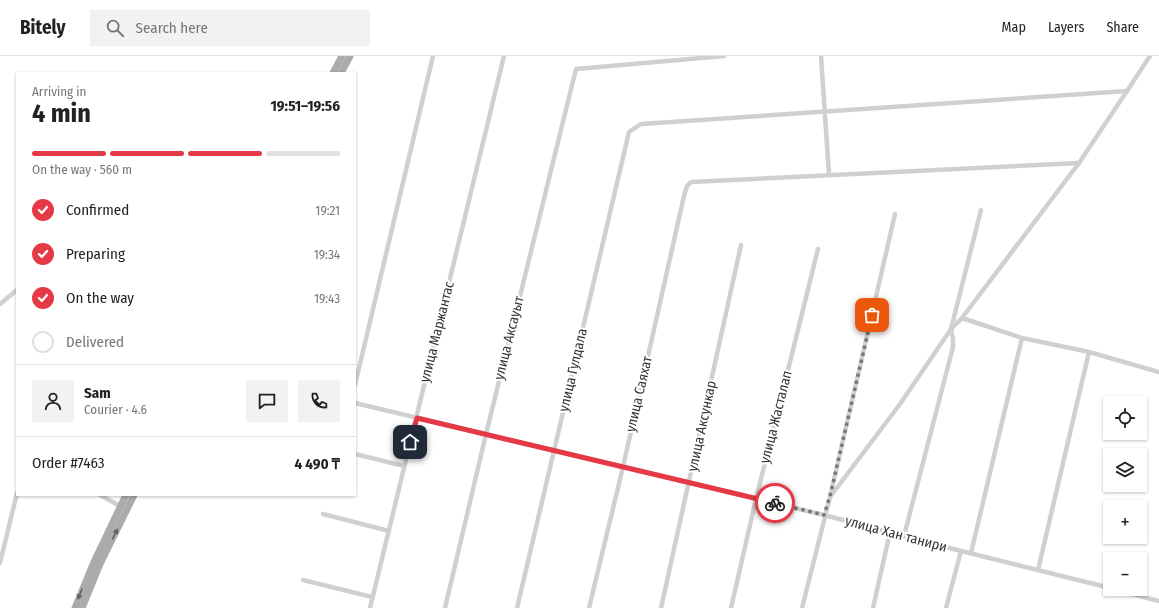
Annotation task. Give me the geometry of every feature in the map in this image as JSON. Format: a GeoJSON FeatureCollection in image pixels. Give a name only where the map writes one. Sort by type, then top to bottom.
{"type":"FeatureCollection","features":[{"type":"Feature","properties":{"kind":"main road"},"geometry":{"type":"LineString","coordinates":[[334,72],[342,56]]}},
{"type":"Feature","properties":{"kind":"main road"},"geometry":{"type":"LineString","coordinates":[[342,72],[350,56]]}},
{"type":"Feature","properties":{"kind":"main road"},"geometry":{"type":"LineString","coordinates":[[75,608],[94,562],[125,496]]}},
{"type":"Feature","properties":{"kind":"main road"},"geometry":{"type":"LineString","coordinates":[[82,608],[100,564],[134,496]]}},
{"type":"Feature","properties":{"kind":"street"},"geometry":{"type":"LineString","coordinates":[[356,381],[433,56]]}},
{"type":"Feature","properties":{"kind":"street","name":"улица Маржантас"},"geometry":{"type":"LineString","coordinates":[[370,608],[504,56]]}},
{"type":"Feature","properties":{"kind":"street","name":"улица Аксауыт"},"geometry":{"type":"LineString","coordinates":[[445,608],[486,434],[576,69],[724,56]]}},
{"type":"Feature","properties":{"kind":"street"},"geometry":{"type":"LineString","coordinates":[[822,56],[829,175],[1079,163]]}},
{"type":"Feature","properties":{"kind":"street"},"geometry":{"type":"LineString","coordinates":[[830,496],[900,404],[951,329],[962,318],[1079,163],[1150,56]]}},
{"type":"Feature","properties":{"kind":"street"},"geometry":{"type":"LineString","coordinates":[[825,111],[1127,91]]}},
{"type":"Feature","properties":{"kind":"street","name":"улица Гулдала"},"geometry":{"type":"LineString","coordinates":[[517,608],[629,132],[641,124],[825,111]]}},
{"type":"Feature","properties":{"kind":"street","name":"улица Саяхат"},"geometry":{"type":"LineString","coordinates":[[589,608],[623,467],[687,186],[691,182],[829,175]]}},
{"type":"Feature","properties":{"kind":"street"},"geometry":{"type":"LineString","coordinates":[[904,536],[953,347],[951,329],[981,210]]}},
{"type":"Feature","properties":{"kind":"street"},"geometry":{"type":"LineString","coordinates":[[802,608],[824,515],[830,496],[895,214]]}},
{"type":"Feature","properties":{"kind":"street","name":"улица Аксункар"},"geometry":{"type":"LineString","coordinates":[[661,608],[741,244]]}},
{"type":"Feature","properties":{"kind":"street","name":"улица Жасталап"},"geometry":{"type":"LineString","coordinates":[[731,608],[756,499],[818,249]]}},
{"type":"Feature","properties":{"kind":"street"},"geometry":{"type":"LineString","coordinates":[[0,304],[16,291]]}},
{"type":"Feature","properties":{"kind":"street"},"geometry":{"type":"LineString","coordinates":[[962,318],[1022,338],[1089,352],[1159,372]]}},
{"type":"Feature","properties":{"kind":"street"},"geometry":{"type":"LineString","coordinates":[[971,553],[1022,338]]}},
{"type":"Feature","properties":{"kind":"street"},"geometry":{"type":"LineString","coordinates":[[1038,570],[1089,352]]}},
{"type":"Feature","properties":{"kind":"street","name":"улица Хан танири"},"geometry":{"type":"LineString","coordinates":[[356,403],[824,515],[1103,586]]}},
{"type":"Feature","properties":{"kind":"street"},"geometry":{"type":"LineString","coordinates":[[356,454],[404,466]]}},
{"type":"Feature","properties":{"kind":"street"},"geometry":{"type":"LineString","coordinates":[[0,563],[16,496]]}},
{"type":"Feature","properties":{"kind":"street"},"geometry":{"type":"LineString","coordinates":[[102,496],[120,506]]}},
{"type":"Feature","properties":{"kind":"street"},"geometry":{"type":"LineString","coordinates":[[324,514],[389,531]]}},
{"type":"Feature","properties":{"kind":"street"},"geometry":{"type":"LineString","coordinates":[[873,608],[890,532]]}},
{"type":"Feature","properties":{"kind":"street"},"geometry":{"type":"LineString","coordinates":[[946,608],[961,551]]}},
{"type":"Feature","properties":{"kind":"street"},"geometry":{"type":"LineString","coordinates":[[303,580],[372,596]]}},
{"type":"Feature","properties":{"kind":"street"},"geometry":{"type":"LineString","coordinates":[[1140,596],[1159,601]]}},
{"type":"Feature","properties":{"kind":"way so far"},"geometry":{"type":"LineString","coordinates":[[775,503],[824,515],[830,496],[872,315]]}},
{"type":"Feature","properties":{"kind":"route"},"geometry":{"type":"LineString","coordinates":[[410,442],[417,418],[775,503]]}}]}
